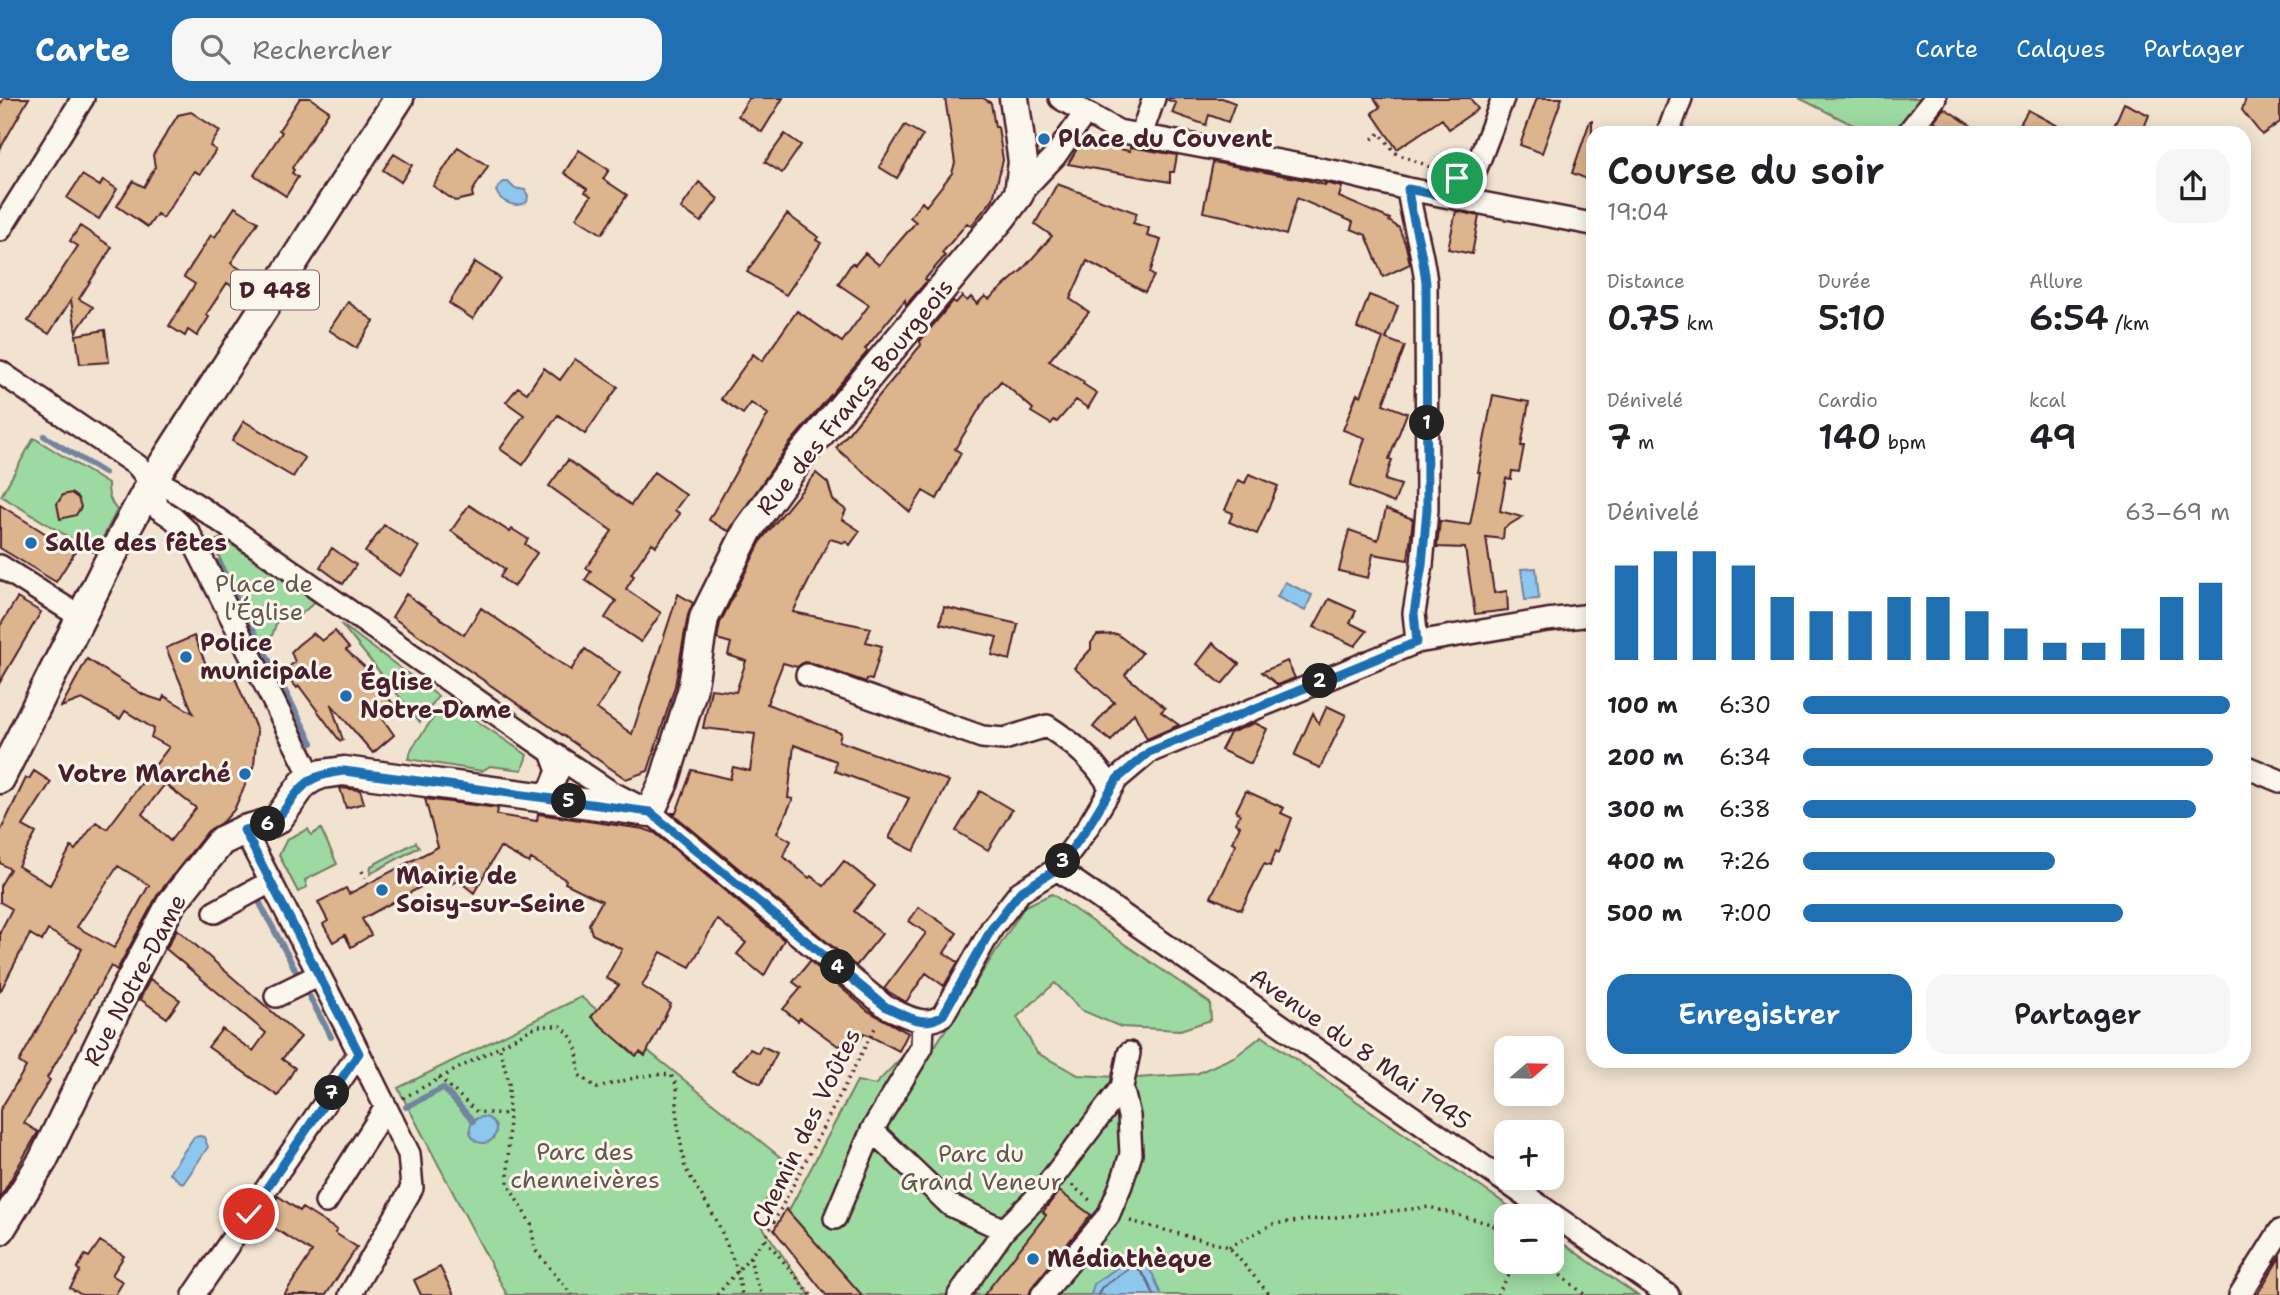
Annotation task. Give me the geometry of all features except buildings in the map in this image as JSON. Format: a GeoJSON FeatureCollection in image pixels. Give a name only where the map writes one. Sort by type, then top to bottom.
{"type":"FeatureCollection","features":[{"type":"Feature","properties":{"kind":"main road","name":"D 448"},"geometry":{"type":"LineString","coordinates":[[0,779],[151,483],[400,98]]}},
{"type":"Feature","properties":{"kind":"main road"},"geometry":{"type":"LineString","coordinates":[[1014,98],[1023,162],[1019,194]]}},
{"type":"Feature","properties":{"kind":"main road","name":"Rue des Francs Bourgeois"},"geometry":{"type":"LineString","coordinates":[[650,812],[664,782],[692,691],[704,618],[748,530],[802,455],[1002,218],[1019,194]]}},
{"type":"Feature","properties":{"kind":"main road"},"geometry":{"type":"LineString","coordinates":[[312,778],[344,771],[650,812]]}},
{"type":"Feature","properties":{"kind":"main road","name":"Rue Notre-Dame"},"geometry":{"type":"LineString","coordinates":[[0,1230],[43,1160],[128,985],[172,904],[221,841],[278,819],[303,783],[312,778]]}},
{"type":"Feature","properties":{"kind":"street"},"geometry":{"type":"LineString","coordinates":[[0,230],[83,98]]}},
{"type":"Feature","properties":{"kind":"street"},"geometry":{"type":"LineString","coordinates":[[1060,98],[1118,131],[1342,173],[1408,189],[1467,192],[1586,222]]}},
{"type":"Feature","properties":{"kind":"street"},"geometry":{"type":"LineString","coordinates":[[1141,135],[1154,98]]}},
{"type":"Feature","properties":{"kind":"street"},"geometry":{"type":"LineString","coordinates":[[1467,192],[1503,98]]}},
{"type":"Feature","properties":{"kind":"street"},"geometry":{"type":"LineString","coordinates":[[1671,126],[1681,98]]}},
{"type":"Feature","properties":{"kind":"street"},"geometry":{"type":"LineString","coordinates":[[1913,126],[1935,98]]}},
{"type":"Feature","properties":{"kind":"street","name":"Rue des Francs Bourgeois"},"geometry":{"type":"LineString","coordinates":[[1019,194],[1055,156],[1085,113]]}},
{"type":"Feature","properties":{"kind":"street"},"geometry":{"type":"LineString","coordinates":[[1408,189],[1413,223],[1423,253],[1426,283],[1427,509],[1414,613],[1417,642]]}},
{"type":"Feature","properties":{"kind":"street"},"geometry":{"type":"LineString","coordinates":[[0,372],[138,466],[151,483],[158,508],[190,533],[312,778]]}},
{"type":"Feature","properties":{"kind":"street"},"geometry":{"type":"LineString","coordinates":[[151,483],[170,488],[203,509],[551,752],[609,791],[650,812],[886,1007],[923,1023],[937,1020],[943,1015],[992,928],[1020,892],[1057,869],[1086,830],[1117,779],[1149,752],[1417,642],[1586,616]]}},
{"type":"Feature","properties":{"kind":"street"},"geometry":{"type":"LineString","coordinates":[[190,533],[203,509]]}},
{"type":"Feature","properties":{"kind":"street"},"geometry":{"type":"LineString","coordinates":[[0,566],[82,618]]}},
{"type":"Feature","properties":{"kind":"street"},"geometry":{"type":"LineString","coordinates":[[807,676],[982,737],[1004,739],[1047,726],[1070,741],[1104,777],[1111,789]]}},
{"type":"Feature","properties":{"kind":"street"},"geometry":{"type":"LineString","coordinates":[[538,798],[551,788],[558,771],[551,752]]}},
{"type":"Feature","properties":{"kind":"street"},"geometry":{"type":"LineString","coordinates":[[2251,769],[2280,781]]}},
{"type":"Feature","properties":{"kind":"street"},"geometry":{"type":"LineString","coordinates":[[244,830],[409,1154],[412,1188],[350,1295]]}},
{"type":"Feature","properties":{"kind":"street","name":"Avenue du 8 Mai 1945"},"geometry":{"type":"LineString","coordinates":[[1057,869],[1668,1295]]}},
{"type":"Feature","properties":{"kind":"street"},"geometry":{"type":"LineString","coordinates":[[215,912],[270,882]]}},
{"type":"Feature","properties":{"kind":"street"},"geometry":{"type":"LineString","coordinates":[[276,996],[319,975]]}},
{"type":"Feature","properties":{"kind":"street"},"geometry":{"type":"LineString","coordinates":[[835,1218],[872,1130],[922,1047],[923,1023]]}},
{"type":"Feature","properties":{"kind":"street"},"geometry":{"type":"LineString","coordinates":[[194,1295],[359,1053]]}},
{"type":"Feature","properties":{"kind":"street"},"geometry":{"type":"LineString","coordinates":[[1042,1295],[1108,1216],[1122,1185],[1131,1154],[1129,1116],[1122,1087],[1129,1053]]}},
{"type":"Feature","properties":{"kind":"street"},"geometry":{"type":"LineString","coordinates":[[959,1295],[1004,1230],[1041,1193],[1122,1087]]}},
{"type":"Feature","properties":{"kind":"street"},"geometry":{"type":"LineString","coordinates":[[326,1202],[386,1107]]}},
{"type":"Feature","properties":{"kind":"street"},"geometry":{"type":"LineString","coordinates":[[872,1130],[950,1205],[1004,1230]]}},
{"type":"Feature","properties":{"kind":"street"},"geometry":{"type":"LineString","coordinates":[[2240,1295],[2280,1231]]}},
{"type":"Feature","properties":{"kind":"path"},"geometry":{"type":"LineString","coordinates":[[1371,139],[1380,133],[1395,153],[1438,169],[1467,192]]}},
{"type":"Feature","properties":{"kind":"path"},"geometry":{"type":"LineString","coordinates":[[362,871],[365,878]]}},
{"type":"Feature","properties":{"kind":"path","name":"Chemin des Voûtes"},"geometry":{"type":"LineString","coordinates":[[811,1295],[765,1239],[886,1007]]}},
{"type":"Feature","properties":{"kind":"path"},"geometry":{"type":"LineString","coordinates":[[386,1107],[537,1026],[561,1026],[572,1036],[576,1045],[579,1075],[597,1088],[648,1076],[671,1075],[677,1086],[677,1120],[685,1168],[718,1221],[737,1269],[742,1295]]}},
{"type":"Feature","properties":{"kind":"path"},"geometry":{"type":"LineString","coordinates":[[499,1047],[509,1084],[508,1185],[531,1224],[535,1250],[572,1295]]}},
{"type":"Feature","properties":{"kind":"path"},"geometry":{"type":"LineString","coordinates":[[439,1077],[477,1112],[507,1114]]}},
{"type":"Feature","properties":{"kind":"path"},"geometry":{"type":"LineString","coordinates":[[1057,1172],[1108,1216],[1229,1247],[1270,1295]]}},
{"type":"Feature","properties":{"kind":"path"},"geometry":{"type":"LineString","coordinates":[[1229,1247],[1273,1224],[1429,1206],[1494,1226]]}},
{"type":"Feature","properties":{"kind":"path"},"geometry":{"type":"LineString","coordinates":[[717,1295],[765,1239]]}},
{"type":"Feature","properties":{"kind":"path"},"geometry":{"type":"LineString","coordinates":[[750,1257],[762,1295]]}},
{"type":"Feature","properties":{"kind":"path"},"geometry":{"type":"LineString","coordinates":[[1497,1295],[1510,1274]]}},
{"type":"Feature","properties":{"kind":"path"},"geometry":{"type":"LineString","coordinates":[[1559,1274],[1585,1295]]}},
{"type":"Feature","properties":{"kind":"green space"},"geometry":{"type":"Polygon","coordinates":[[[1799,98],[1927,98],[1905,126],[1855,126],[1799,98]]]}},
{"type":"Feature","properties":{"kind":"green space"},"geometry":{"type":"Polygon","coordinates":[[[34,438],[108,484],[110,498],[117,510],[95,553],[1,496],[34,438]]]}},
{"type":"Feature","properties":{"kind":"green space","name":"Place de l'Église"},"geometry":{"type":"Polygon","coordinates":[[[222,538],[315,602],[300,615],[291,614],[277,621],[272,636],[258,646],[214,545],[216,540],[222,538]]]}},
{"type":"Feature","properties":{"kind":"green space"},"geometry":{"type":"Polygon","coordinates":[[[341,624],[438,696],[420,722],[341,624]]]}},
{"type":"Feature","properties":{"kind":"green space"},"geometry":{"type":"Polygon","coordinates":[[[446,700],[527,755],[522,770],[490,766],[482,771],[408,759],[412,748],[446,700]]]}},
{"type":"Feature","properties":{"kind":"green space"},"geometry":{"type":"Polygon","coordinates":[[[308,829],[311,835],[321,829],[337,864],[305,880],[307,887],[298,892],[279,855],[287,839],[308,829]]]}},
{"type":"Feature","properties":{"kind":"green space"},"geometry":{"type":"Polygon","coordinates":[[[416,842],[419,847],[370,874],[371,866],[416,842]]]}},
{"type":"Feature","properties":{"kind":"green space","name":"Parc du Grand Veneur"},"geometry":{"type":"Polygon","coordinates":[[[1052,894],[1210,1003],[1211,1020],[1180,1030],[1121,1027],[1081,1010],[1055,983],[1017,1017],[1037,1053],[1078,1075],[1136,1078],[1196,1074],[1236,1056],[1262,1036],[1506,1204],[1494,1204],[1494,1274],[1564,1274],[1564,1244],[1637,1295],[832,1295],[779,1229],[857,1081],[875,1085],[903,1056],[914,1037],[933,1049],[1025,906],[1052,894]]]}},
{"type":"Feature","properties":{"kind":"green space","name":"Parc des chenneivères"},"geometry":{"type":"Polygon","coordinates":[[[581,997],[790,1165],[755,1216],[810,1295],[507,1295],[398,1088],[581,997]]]}},
{"type":"Feature","properties":{"kind":"water"},"geometry":{"type":"Polygon","coordinates":[[[503,182],[525,190],[527,202],[518,205],[501,198],[496,191],[503,182]]]}},
{"type":"Feature","properties":{"kind":"water"},"geometry":{"type":"Polygon","coordinates":[[[1536,568],[1539,599],[1525,600],[1521,569],[1536,568]]]}},
{"type":"Feature","properties":{"kind":"water"},"geometry":{"type":"Polygon","coordinates":[[[1285,582],[1312,595],[1305,611],[1277,597],[1285,582]]]}},
{"type":"Feature","properties":{"kind":"water"},"geometry":{"type":"Polygon","coordinates":[[[483,1117],[492,1121],[496,1130],[492,1139],[483,1143],[474,1139],[470,1130],[474,1121],[483,1117]]]}},
{"type":"Feature","properties":{"kind":"water"},"geometry":{"type":"Polygon","coordinates":[[[194,1137],[204,1137],[208,1147],[183,1184],[169,1173],[194,1137]]]}},
{"type":"Feature","properties":{"kind":"water"},"geometry":{"type":"Polygon","coordinates":[[[1138,1253],[1153,1275],[1161,1295],[1091,1295],[1094,1284],[1138,1253]]]}},
{"type":"Feature","properties":{"kind":"waterway"},"geometry":{"type":"LineString","coordinates":[[44,436],[104,473]]}},
{"type":"Feature","properties":{"kind":"waterway"},"geometry":{"type":"LineString","coordinates":[[218,562],[312,743]]}},
{"type":"Feature","properties":{"kind":"waterway"},"geometry":{"type":"LineString","coordinates":[[255,894],[331,1037]]}},
{"type":"Feature","properties":{"kind":"waterway"},"geometry":{"type":"LineString","coordinates":[[406,1107],[443,1088],[473,1121]]}},
{"type":"Feature","properties":{"kind":"place","name":"Place du Couvent"},"geometry":{"type":"Point","coordinates":[1044,139]}},
{"type":"Feature","properties":{"kind":"place","name":"Salle des fêtes"},"geometry":{"type":"Point","coordinates":[31,543]}},
{"type":"Feature","properties":{"kind":"place","name":"Police municipale"},"geometry":{"type":"Point","coordinates":[186,657]}},
{"type":"Feature","properties":{"kind":"place","name":"Église Notre-Dame"},"geometry":{"type":"Point","coordinates":[346,696]}},
{"type":"Feature","properties":{"kind":"place","name":"Votre Marché"},"geometry":{"type":"Point","coordinates":[245,774]}},
{"type":"Feature","properties":{"kind":"place","name":"Mairie de Soisy-sur-Seine"},"geometry":{"type":"Point","coordinates":[382,890]}},
{"type":"Feature","properties":{"kind":"place","name":"Médiathèque"},"geometry":{"type":"Point","coordinates":[1033,1259]}},
{"type":"Feature","properties":{"kind":"route"},"geometry":{"type":"LineString","coordinates":[[249,1214],[359,1053],[244,830],[278,819],[303,783],[312,778],[344,771],[650,812],[886,1007],[923,1023],[937,1020],[943,1015],[992,928],[1020,892],[1057,869],[1086,830],[1117,779],[1149,752],[1417,642],[1414,613],[1427,509],[1426,283],[1423,253],[1413,223],[1408,189],[1464,200],[1470,184],[1457,178]]}}]}
